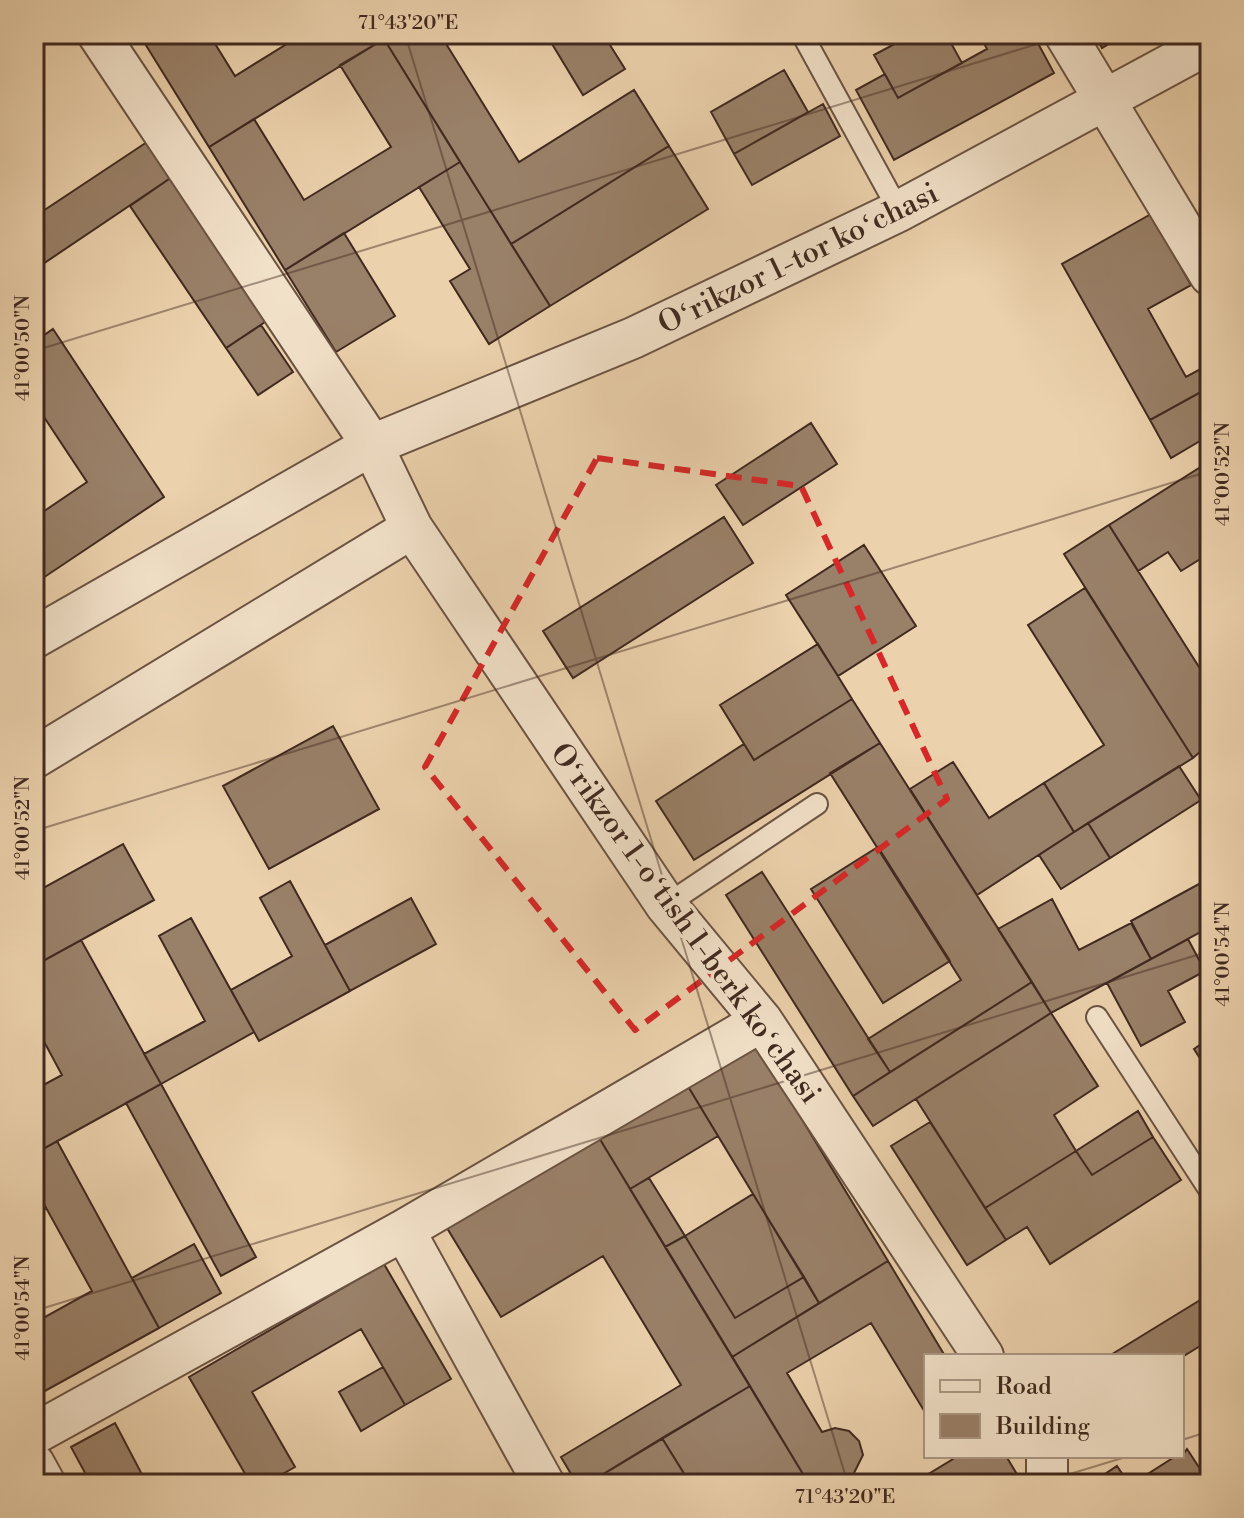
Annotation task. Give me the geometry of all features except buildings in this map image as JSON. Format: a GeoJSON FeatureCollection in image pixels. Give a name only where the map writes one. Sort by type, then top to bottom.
{"type":"FeatureCollection","features":[{"type":"Feature","properties":{"kind":"street","name":"Oʻrikzor 1-oʻtish 1-berk koʻchasi"},"geometry":{"type":"LineString","coordinates":[[98,34],[372,445],[412,528],[666,905],[762,1021],[982,1354]]}},
{"type":"Feature","properties":{"kind":"street"},"geometry":{"type":"LineString","coordinates":[[1065,34],[1210,275]]}},
{"type":"Feature","properties":{"kind":"street","name":"Oʻrikzor 1-tor koʻchasi"},"geometry":{"type":"LineString","coordinates":[[34,638],[372,445],[633,338],[899,211],[1108,101],[1210,43]]}},
{"type":"Feature","properties":{"kind":"street"},"geometry":{"type":"LineString","coordinates":[[34,758],[412,528]]}},
{"type":"Feature","properties":{"kind":"street"},"geometry":{"type":"LineString","coordinates":[[34,1434],[404,1230],[762,1021]]}},
{"type":"Feature","properties":{"kind":"street"},"geometry":{"type":"LineString","coordinates":[[404,1230],[544,1484]]}},
{"type":"Feature","properties":{"kind":"street"},"geometry":{"type":"LineString","coordinates":[[1047,1458],[1047,1484]]}},
{"type":"Feature","properties":{"kind":"street"},"geometry":{"type":"LineString","coordinates":[[34,1464],[45,1484]]}},
{"type":"Feature","properties":{"kind":"lane"},"geometry":{"type":"LineString","coordinates":[[802,34],[899,211]]}},
{"type":"Feature","properties":{"kind":"lane"},"geometry":{"type":"LineString","coordinates":[[666,905],[817,804]]}},
{"type":"Feature","properties":{"kind":"lane"},"geometry":{"type":"LineString","coordinates":[[1097,1017],[1210,1191]]}},
{"type":"Feature","properties":{"kind":"highlighted area"},"geometry":{"type":"Polygon","coordinates":[[[597,458],[801,486],[947,799],[635,1030],[425,767],[597,458]]]}}]}
